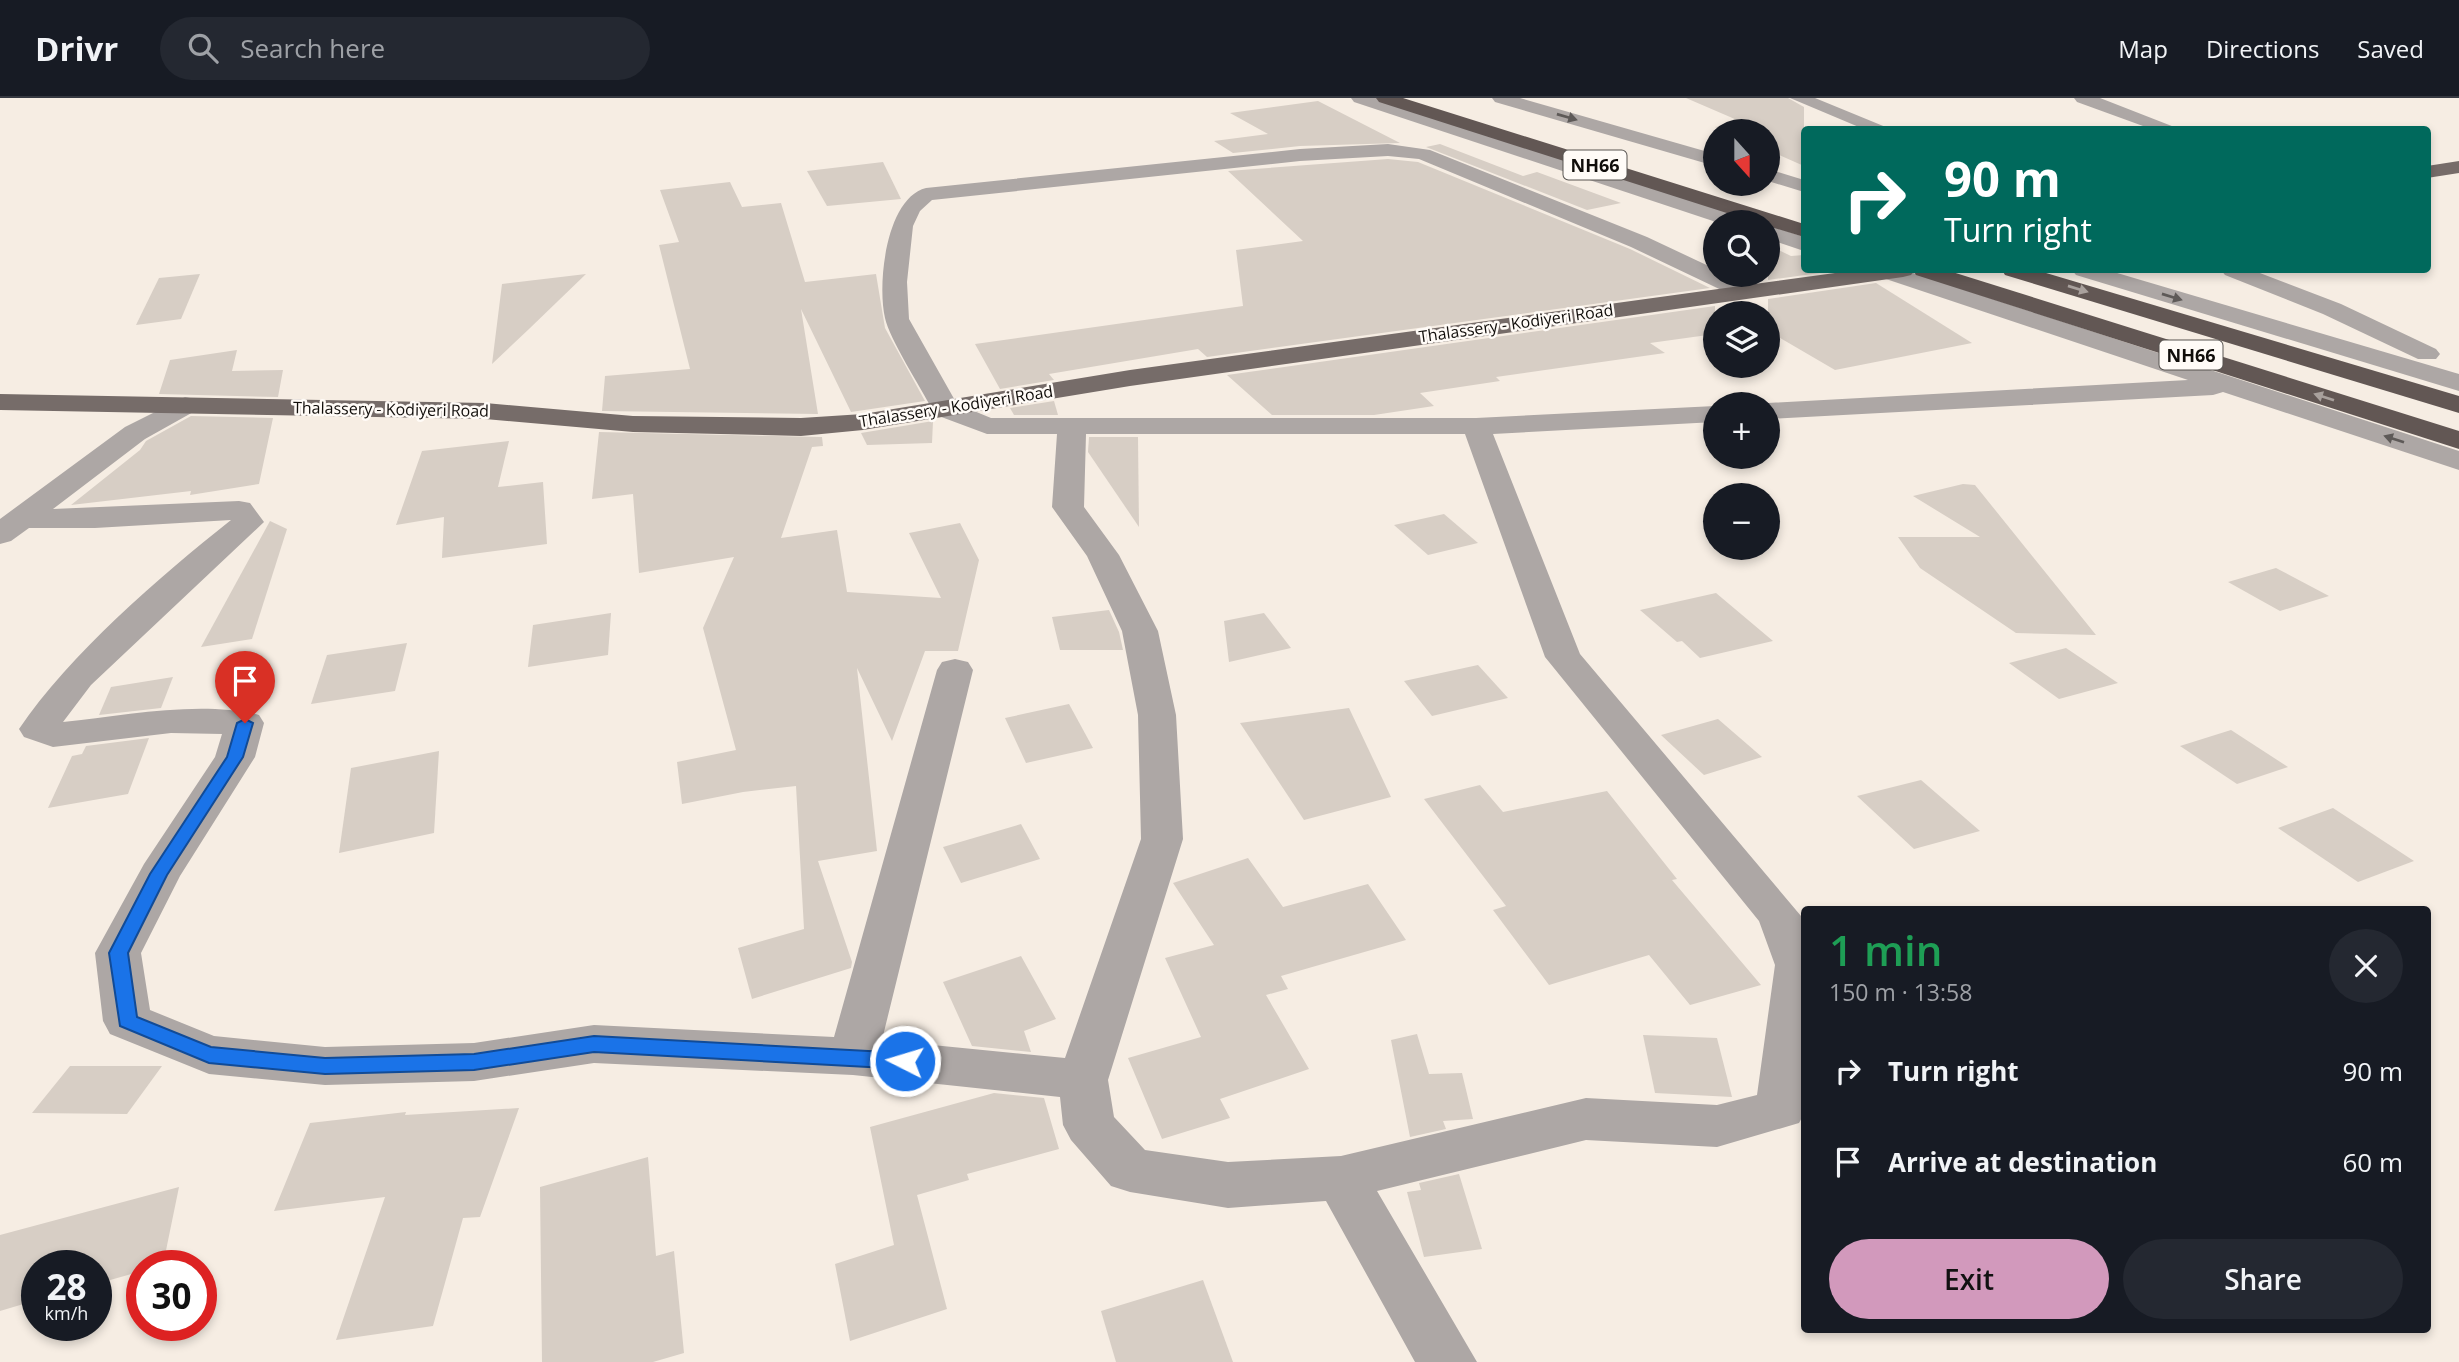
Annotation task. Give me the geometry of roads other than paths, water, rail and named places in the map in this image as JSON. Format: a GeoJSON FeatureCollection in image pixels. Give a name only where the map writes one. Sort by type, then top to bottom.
{"type":"FeatureCollection","features":[{"type":"Feature","properties":{"kind":"highway","name":"NH66"},"geometry":{"type":"LineString","coordinates":[[1385,98],[1801,230]]}},
{"type":"Feature","properties":{"kind":"highway","name":"NH66"},"geometry":{"type":"LineString","coordinates":[[1439,98],[1676,170]]}},
{"type":"Feature","properties":{"kind":"highway","name":"NH66"},"geometry":{"type":"LineString","coordinates":[[1933,273],[2459,440]]}},
{"type":"Feature","properties":{"kind":"highway","name":"NH66"},"geometry":{"type":"LineString","coordinates":[[2023,273],[2459,405]]}},
{"type":"Feature","properties":{"kind":"main road"},"geometry":{"type":"LineString","coordinates":[[2431,171],[2459,167]]}},
{"type":"Feature","properties":{"kind":"main road","name":"Thalassery - Kodiyeri Road"},"geometry":{"type":"LineString","coordinates":[[0,402],[485,411],[633,424],[801,427],[863,422],[1130,377],[1877,273]]}},
{"type":"Feature","properties":{"kind":"street"},"geometry":{"type":"LineString","coordinates":[[1360,98],[1703,211]]}},
{"type":"Feature","properties":{"kind":"street"},"geometry":{"type":"LineString","coordinates":[[1501,98],[1703,157]]}},
{"type":"Feature","properties":{"kind":"street"},"geometry":{"type":"LineString","coordinates":[[1799,98],[1873,126]]}},
{"type":"Feature","properties":{"kind":"street"},"geometry":{"type":"LineString","coordinates":[[2083,98],[2162,126]]}},
{"type":"Feature","properties":{"kind":"street"},"geometry":{"type":"LineString","coordinates":[[1703,415],[1476,426],[987,426],[946,409],[897,319],[894,282],[902,226],[912,208],[926,194],[953,189],[1300,155],[1404,150],[1434,159],[1639,242],[1742,291]]}},
{"type":"Feature","properties":{"kind":"street"},"geometry":{"type":"LineString","coordinates":[[1780,179],[1801,185]]}},
{"type":"Feature","properties":{"kind":"street"},"geometry":{"type":"LineString","coordinates":[[1780,236],[1801,243]]}},
{"type":"Feature","properties":{"kind":"street"},"geometry":{"type":"LineString","coordinates":[[1888,273],[2459,461]]}},
{"type":"Feature","properties":{"kind":"street"},"geometry":{"type":"LineString","coordinates":[[1888,273],[2185,389]]}},
{"type":"Feature","properties":{"kind":"street"},"geometry":{"type":"LineString","coordinates":[[2094,273],[2459,383]]}},
{"type":"Feature","properties":{"kind":"street"},"geometry":{"type":"LineString","coordinates":[[2241,273],[2332,309],[2440,360],[2459,374]]}},
{"type":"Feature","properties":{"kind":"street"},"geometry":{"type":"LineString","coordinates":[[1780,410],[2234,386]]}},
{"type":"Feature","properties":{"kind":"street"},"geometry":{"type":"LineString","coordinates":[[11,526],[135,433],[186,405]]}},
{"type":"Feature","properties":{"kind":"street"},"geometry":{"type":"LineString","coordinates":[[1072,427],[1068,507],[1103,555],[1140,631],[1157,715],[1162,839],[1083,1080],[1088,1125],[1130,1170],[1228,1185],[1341,1178],[1586,1119],[1717,1126],[1781,1109],[1798,965],[1779,916],[1563,657],[1476,426]]}},
{"type":"Feature","properties":{"kind":"street"},"geometry":{"type":"LineString","coordinates":[[11,526],[239,510],[248,522],[208,554],[79,677],[38,729],[53,735],[171,722],[245,723],[235,757],[159,874],[118,953],[127,1021],[209,1055],[325,1066],[474,1062],[594,1044],[785,1055],[853,1056],[1083,1080]]}},
{"type":"Feature","properties":{"kind":"street"},"geometry":{"type":"LineString","coordinates":[[853,1056],[955,670]]}},
{"type":"Feature","properties":{"kind":"street"},"geometry":{"type":"LineString","coordinates":[[1341,1178],[1447,1362]]}}]}
